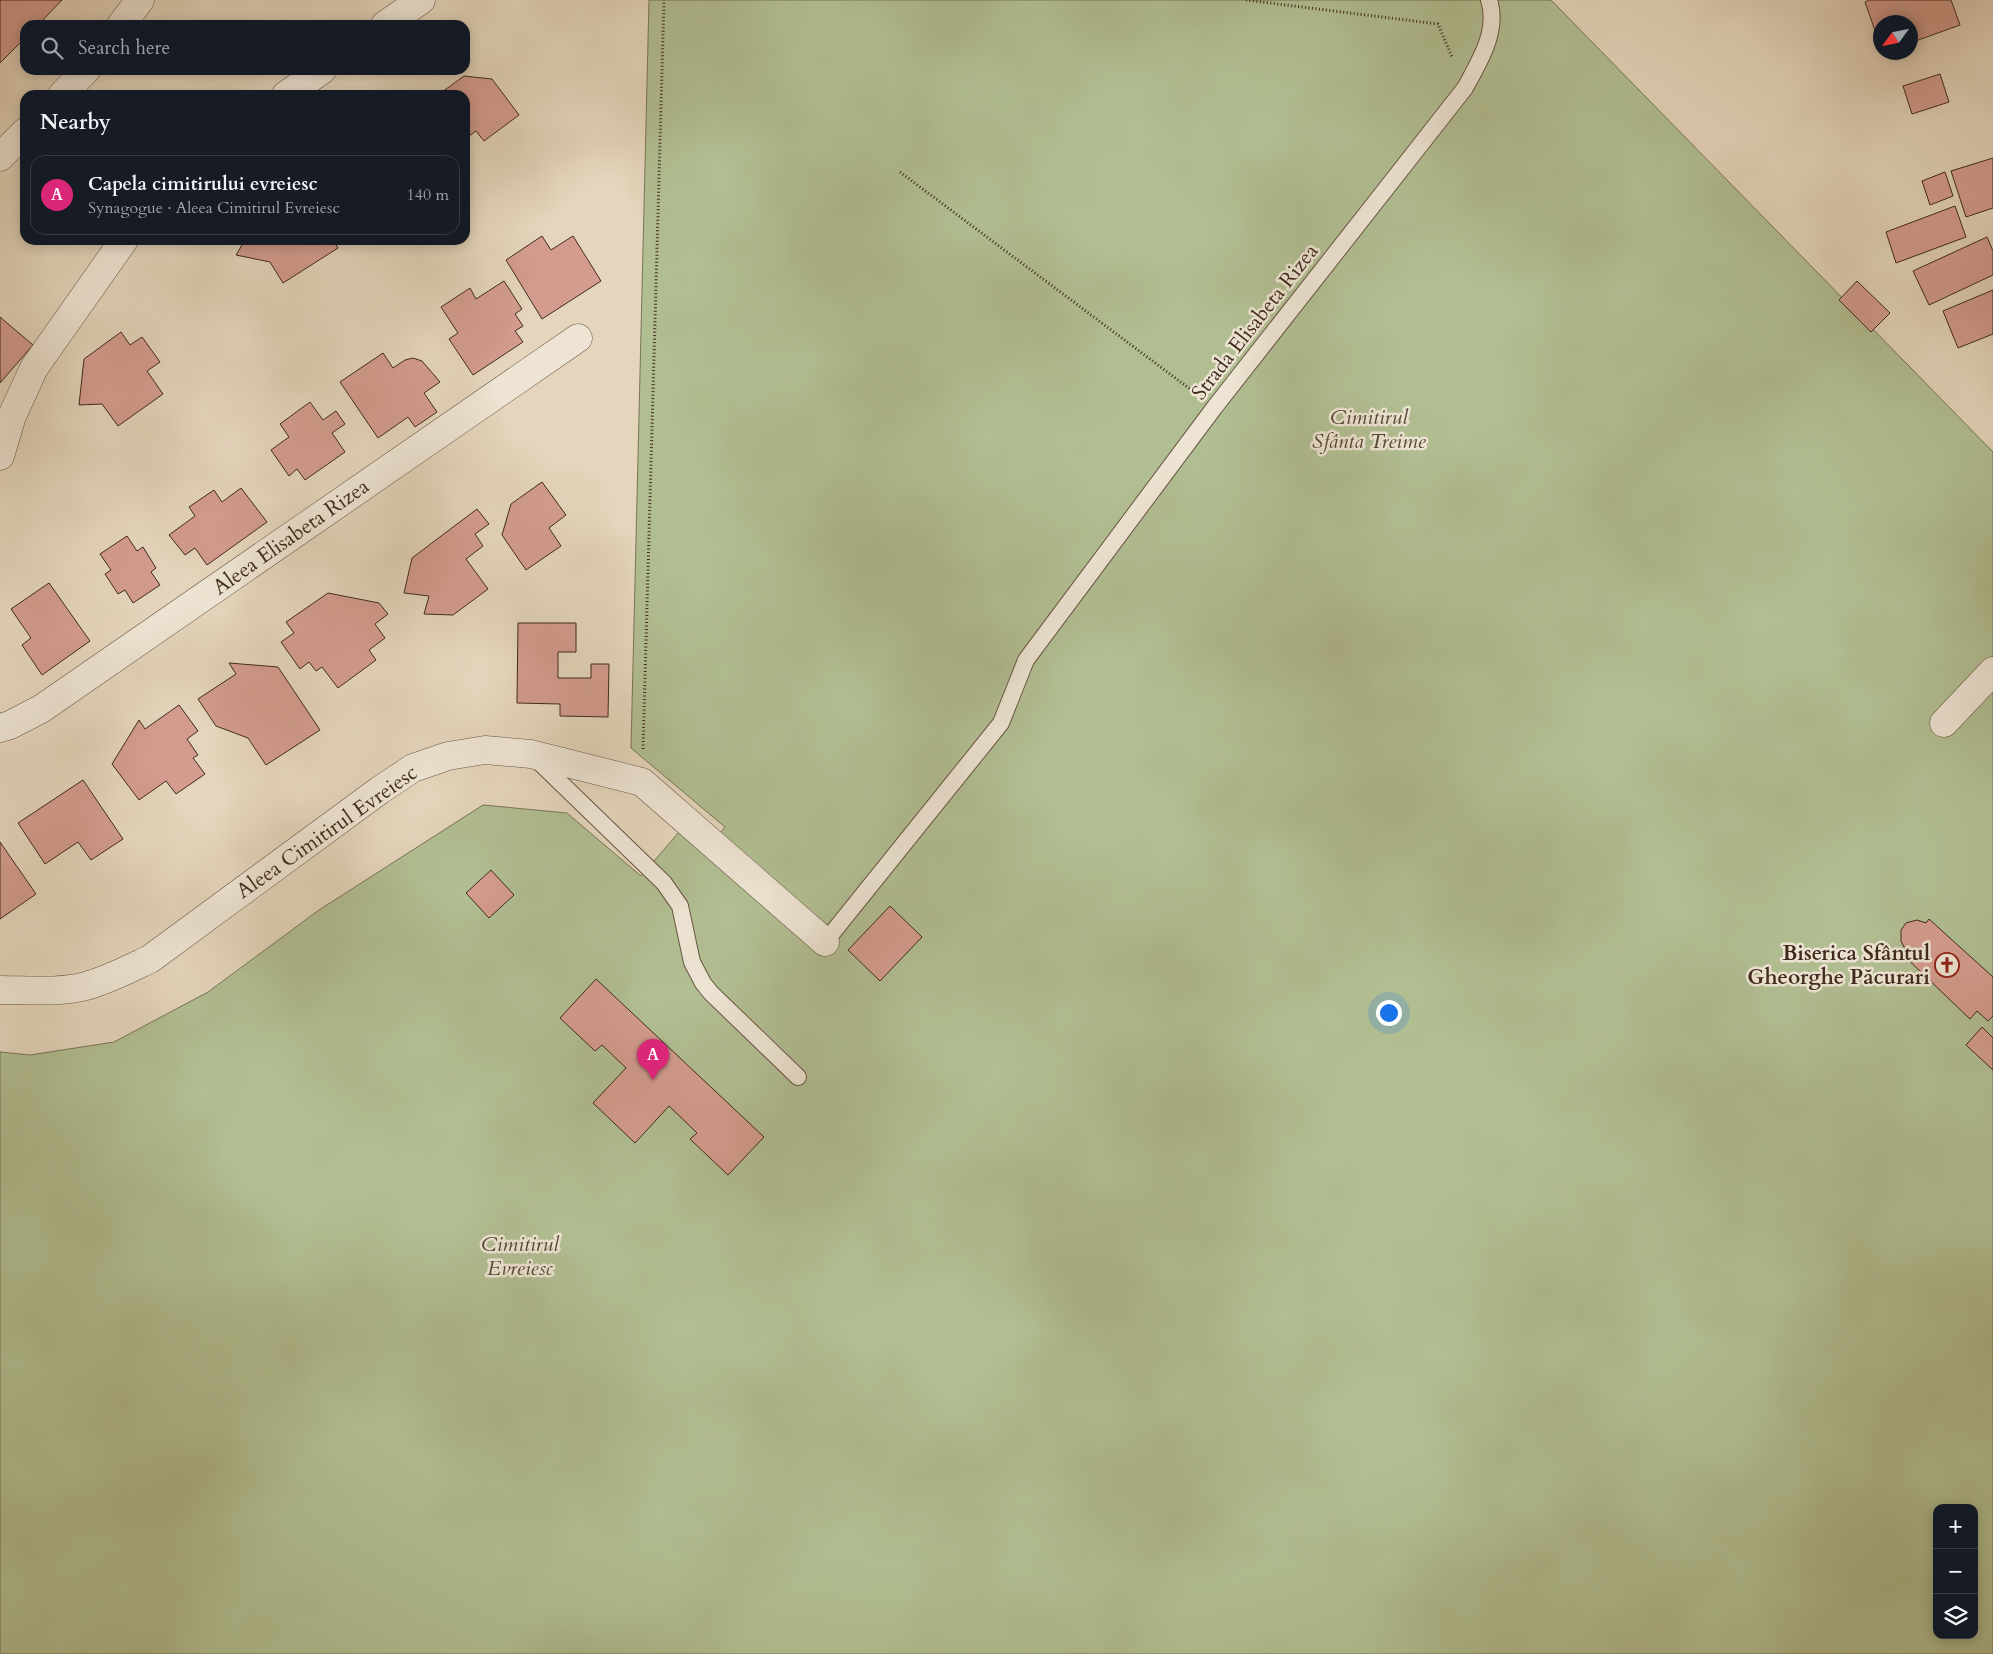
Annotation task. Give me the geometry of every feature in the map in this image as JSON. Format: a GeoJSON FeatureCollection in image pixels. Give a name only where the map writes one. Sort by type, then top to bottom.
{"type":"FeatureCollection","features":[{"type":"Feature","properties":{"kind":"street"},"geometry":{"type":"LineString","coordinates":[[125,20],[140,0]]}},
{"type":"Feature","properties":{"kind":"street"},"geometry":{"type":"LineString","coordinates":[[392,20],[421,0]]}},
{"type":"Feature","properties":{"kind":"street"},"geometry":{"type":"LineString","coordinates":[[67,90],[81,75]]}},
{"type":"Feature","properties":{"kind":"street"},"geometry":{"type":"LineString","coordinates":[[293,90],[315,75]]}},
{"type":"Feature","properties":{"kind":"street"},"geometry":{"type":"LineString","coordinates":[[0,157],[20,137]]}},
{"type":"Feature","properties":{"kind":"street"},"geometry":{"type":"LineString","coordinates":[[0,456],[12,416],[34,368],[120,245]]}},
{"type":"Feature","properties":{"kind":"street","name":"Aleea Elisabeta Rizea"},"geometry":{"type":"LineString","coordinates":[[0,728],[41,709],[578,338]]}},
{"type":"Feature","properties":{"kind":"street"},"geometry":{"type":"LineString","coordinates":[[1944,723],[1993,671]]}},
{"type":"Feature","properties":{"kind":"street","name":"Aleea Cimitirul Evreiesc"},"geometry":{"type":"LineString","coordinates":[[0,990],[48,990],[84,987],[124,972],[150,959],[380,790],[414,768],[448,756],[485,750],[530,754],[642,782],[825,942]]}},
{"type":"Feature","properties":{"kind":"lane","name":"Strada Elisabeta Rizea"},"geometry":{"type":"LineString","coordinates":[[825,942],[1001,723],[1026,660],[1214,408],[1465,88],[1488,44],[1492,8],[1490,0]]}},
{"type":"Feature","properties":{"kind":"lane"},"geometry":{"type":"LineString","coordinates":[[530,754],[664,883],[680,906],[692,962],[703,983],[798,1077]]}},
{"type":"Feature","properties":{"kind":"path"},"geometry":{"type":"LineString","coordinates":[[642,782],[664,0]]}},
{"type":"Feature","properties":{"kind":"path"},"geometry":{"type":"LineString","coordinates":[[1246,0],[1438,24],[1465,88]]}},
{"type":"Feature","properties":{"kind":"path"},"geometry":{"type":"LineString","coordinates":[[900,172],[1214,408]]}},
{"type":"Feature","properties":{"kind":"green space"},"geometry":{"type":"Polygon","coordinates":[[[649,0],[1551,0],[1993,452],[1993,1654],[0,1654],[0,1052],[30,1055],[114,1042],[208,992],[319,910],[483,805],[567,813],[641,876],[680,831],[704,852],[725,827],[631,748],[649,0]]]}},
{"type":"Feature","properties":{"kind":"building"},"geometry":{"type":"Polygon","coordinates":[[[0,0],[62,0],[43,20],[20,20],[20,43],[0,63],[0,0]]]}},
{"type":"Feature","properties":{"kind":"building"},"geometry":{"type":"Polygon","coordinates":[[[1869,0],[1951,0],[1960,25],[1918,40],[1918,15],[1873,15],[1873,25],[1865,2],[1869,0]]]}},
{"type":"Feature","properties":{"kind":"building"},"geometry":{"type":"Polygon","coordinates":[[[1940,74],[1949,102],[1912,114],[1903,86],[1940,74]]]}},
{"type":"Feature","properties":{"kind":"building"},"geometry":{"type":"Polygon","coordinates":[[[464,76],[492,79],[519,115],[484,141],[476,131],[470,135],[470,90],[445,90],[464,76]]]}},
{"type":"Feature","properties":{"kind":"building"},"geometry":{"type":"Polygon","coordinates":[[[1993,158],[1993,208],[1966,217],[1951,171],[1993,158]]]}},
{"type":"Feature","properties":{"kind":"building"},"geometry":{"type":"Polygon","coordinates":[[[1945,172],[1953,196],[1930,205],[1922,181],[1945,172]]]}},
{"type":"Feature","properties":{"kind":"building"},"geometry":{"type":"Polygon","coordinates":[[[1955,206],[1966,237],[1896,263],[1886,232],[1955,206]]]}},
{"type":"Feature","properties":{"kind":"building"},"geometry":{"type":"Polygon","coordinates":[[[542,236],[551,250],[573,236],[601,281],[542,319],[506,260],[542,236]]]}},
{"type":"Feature","properties":{"kind":"building"},"geometry":{"type":"Polygon","coordinates":[[[1987,237],[1993,251],[1993,275],[1929,305],[1913,271],[1987,237]]]}},
{"type":"Feature","properties":{"kind":"building"},"geometry":{"type":"Polygon","coordinates":[[[242,245],[336,245],[338,248],[283,283],[270,262],[236,255],[242,245]]]}},
{"type":"Feature","properties":{"kind":"building"},"geometry":{"type":"Polygon","coordinates":[[[504,281],[522,309],[515,314],[523,326],[515,331],[523,342],[473,375],[449,339],[458,333],[441,307],[470,288],[476,299],[504,281]]]}},
{"type":"Feature","properties":{"kind":"building"},"geometry":{"type":"Polygon","coordinates":[[[1857,281],[1890,313],[1871,332],[1839,300],[1857,281]]]}},
{"type":"Feature","properties":{"kind":"building"},"geometry":{"type":"Polygon","coordinates":[[[1993,290],[1993,334],[1958,348],[1943,311],[1993,290]]]}},
{"type":"Feature","properties":{"kind":"building"},"geometry":{"type":"Polygon","coordinates":[[[0,317],[33,345],[0,383],[0,317]]]}},
{"type":"Feature","properties":{"kind":"building"},"geometry":{"type":"Polygon","coordinates":[[[121,332],[130,345],[142,337],[160,362],[147,371],[163,394],[118,426],[102,404],[79,405],[84,359],[121,332]]]}},
{"type":"Feature","properties":{"kind":"building"},"geometry":{"type":"Polygon","coordinates":[[[383,353],[393,368],[405,360],[413,358],[422,361],[440,382],[424,393],[437,412],[415,427],[408,417],[378,438],[340,382],[383,353]]]}},
{"type":"Feature","properties":{"kind":"building"},"geometry":{"type":"Polygon","coordinates":[[[310,402],[323,420],[336,411],[345,424],[332,433],[345,452],[305,480],[297,469],[289,476],[271,450],[289,437],[280,424],[310,402]]]}},
{"type":"Feature","properties":{"kind":"building"},"geometry":{"type":"Polygon","coordinates":[[[542,482],[566,515],[549,528],[561,546],[526,570],[502,535],[511,504],[542,482]]]}},
{"type":"Feature","properties":{"kind":"building"},"geometry":{"type":"Polygon","coordinates":[[[241,488],[267,522],[207,565],[195,548],[185,555],[169,535],[195,516],[189,507],[214,490],[222,502],[241,488]]]}},
{"type":"Feature","properties":{"kind":"building"},"geometry":{"type":"Polygon","coordinates":[[[477,509],[489,524],[475,534],[483,546],[466,559],[488,589],[453,615],[424,614],[429,596],[404,593],[412,558],[477,509]]]}},
{"type":"Feature","properties":{"kind":"building"},"geometry":{"type":"Polygon","coordinates":[[[127,536],[137,551],[143,547],[156,568],[151,572],[160,585],[133,603],[125,590],[118,594],[105,574],[111,570],[100,554],[127,536]]]}},
{"type":"Feature","properties":{"kind":"building"},"geometry":{"type":"Polygon","coordinates":[[[49,583],[90,641],[42,675],[22,645],[31,638],[11,609],[49,583]]]}},
{"type":"Feature","properties":{"kind":"building"},"geometry":{"type":"Polygon","coordinates":[[[328,593],[379,603],[388,614],[375,624],[385,638],[369,650],[376,660],[338,688],[322,667],[316,671],[309,662],[300,669],[281,642],[294,633],[286,622],[328,593]]]}},
{"type":"Feature","properties":{"kind":"building"},"geometry":{"type":"Polygon","coordinates":[[[518,623],[576,623],[576,652],[558,652],[558,678],[591,678],[591,664],[609,664],[608,717],[560,716],[560,704],[517,703],[518,623]]]}},
{"type":"Feature","properties":{"kind":"building"},"geometry":{"type":"Polygon","coordinates":[[[229,663],[278,667],[320,730],[266,765],[248,738],[216,726],[198,699],[236,674],[229,663]]]}},
{"type":"Feature","properties":{"kind":"building"},"geometry":{"type":"Polygon","coordinates":[[[179,705],[198,731],[187,739],[198,755],[193,758],[205,774],[176,794],[166,781],[139,800],[112,764],[139,720],[145,729],[179,705]]]}},
{"type":"Feature","properties":{"kind":"building"},"geometry":{"type":"Polygon","coordinates":[[[83,780],[123,839],[91,860],[78,842],[45,864],[18,823],[83,780]]]}},
{"type":"Feature","properties":{"kind":"building"},"geometry":{"type":"Polygon","coordinates":[[[0,842],[36,894],[0,919],[0,842]]]}},
{"type":"Feature","properties":{"kind":"building"},"geometry":{"type":"Polygon","coordinates":[[[491,870],[514,895],[489,918],[466,893],[491,870]]]}},
{"type":"Feature","properties":{"kind":"building"},"geometry":{"type":"Polygon","coordinates":[[[890,906],[922,937],[880,981],[848,950],[890,906]]]}},
{"type":"Feature","properties":{"kind":"building","name":"Biserica Sfântul Gheorghe Păcurari"},"geometry":{"type":"Polygon","coordinates":[[[1929,919],[1993,977],[1993,1016],[1988,1021],[1977,1011],[1970,1019],[1901,953],[1905,949],[1901,941],[1901,930],[1906,923],[1917,920],[1926,923],[1929,919]]]}},
{"type":"Feature","properties":{"kind":"building"},"geometry":{"type":"Polygon","coordinates":[[[596,979],[764,1137],[728,1175],[690,1139],[697,1133],[669,1106],[635,1143],[593,1103],[626,1068],[602,1045],[595,1051],[560,1018],[596,979]]]}},
{"type":"Feature","properties":{"kind":"building"},"geometry":{"type":"Polygon","coordinates":[[[1982,1027],[1993,1038],[1993,1070],[1966,1045],[1982,1027]]]}},
{"type":"Feature","properties":{"kind":"place","name":"Biserica Sfântul Gheorghe Păcurari"},"geometry":{"type":"Point","coordinates":[1947,965]}},
{"type":"Feature","properties":{"kind":"place","name":"Capela cimitirului evreiesc"},"geometry":{"type":"Point","coordinates":[653,1080]}},
{"type":"Feature","properties":{"kind":"park label","name":"Cimitirul Sfânta Treime"},"geometry":{"type":"Point","coordinates":[1369,429]}},
{"type":"Feature","properties":{"kind":"park label","name":"Cimitirul Evreiesc"},"geometry":{"type":"Point","coordinates":[520,1256]}}]}
